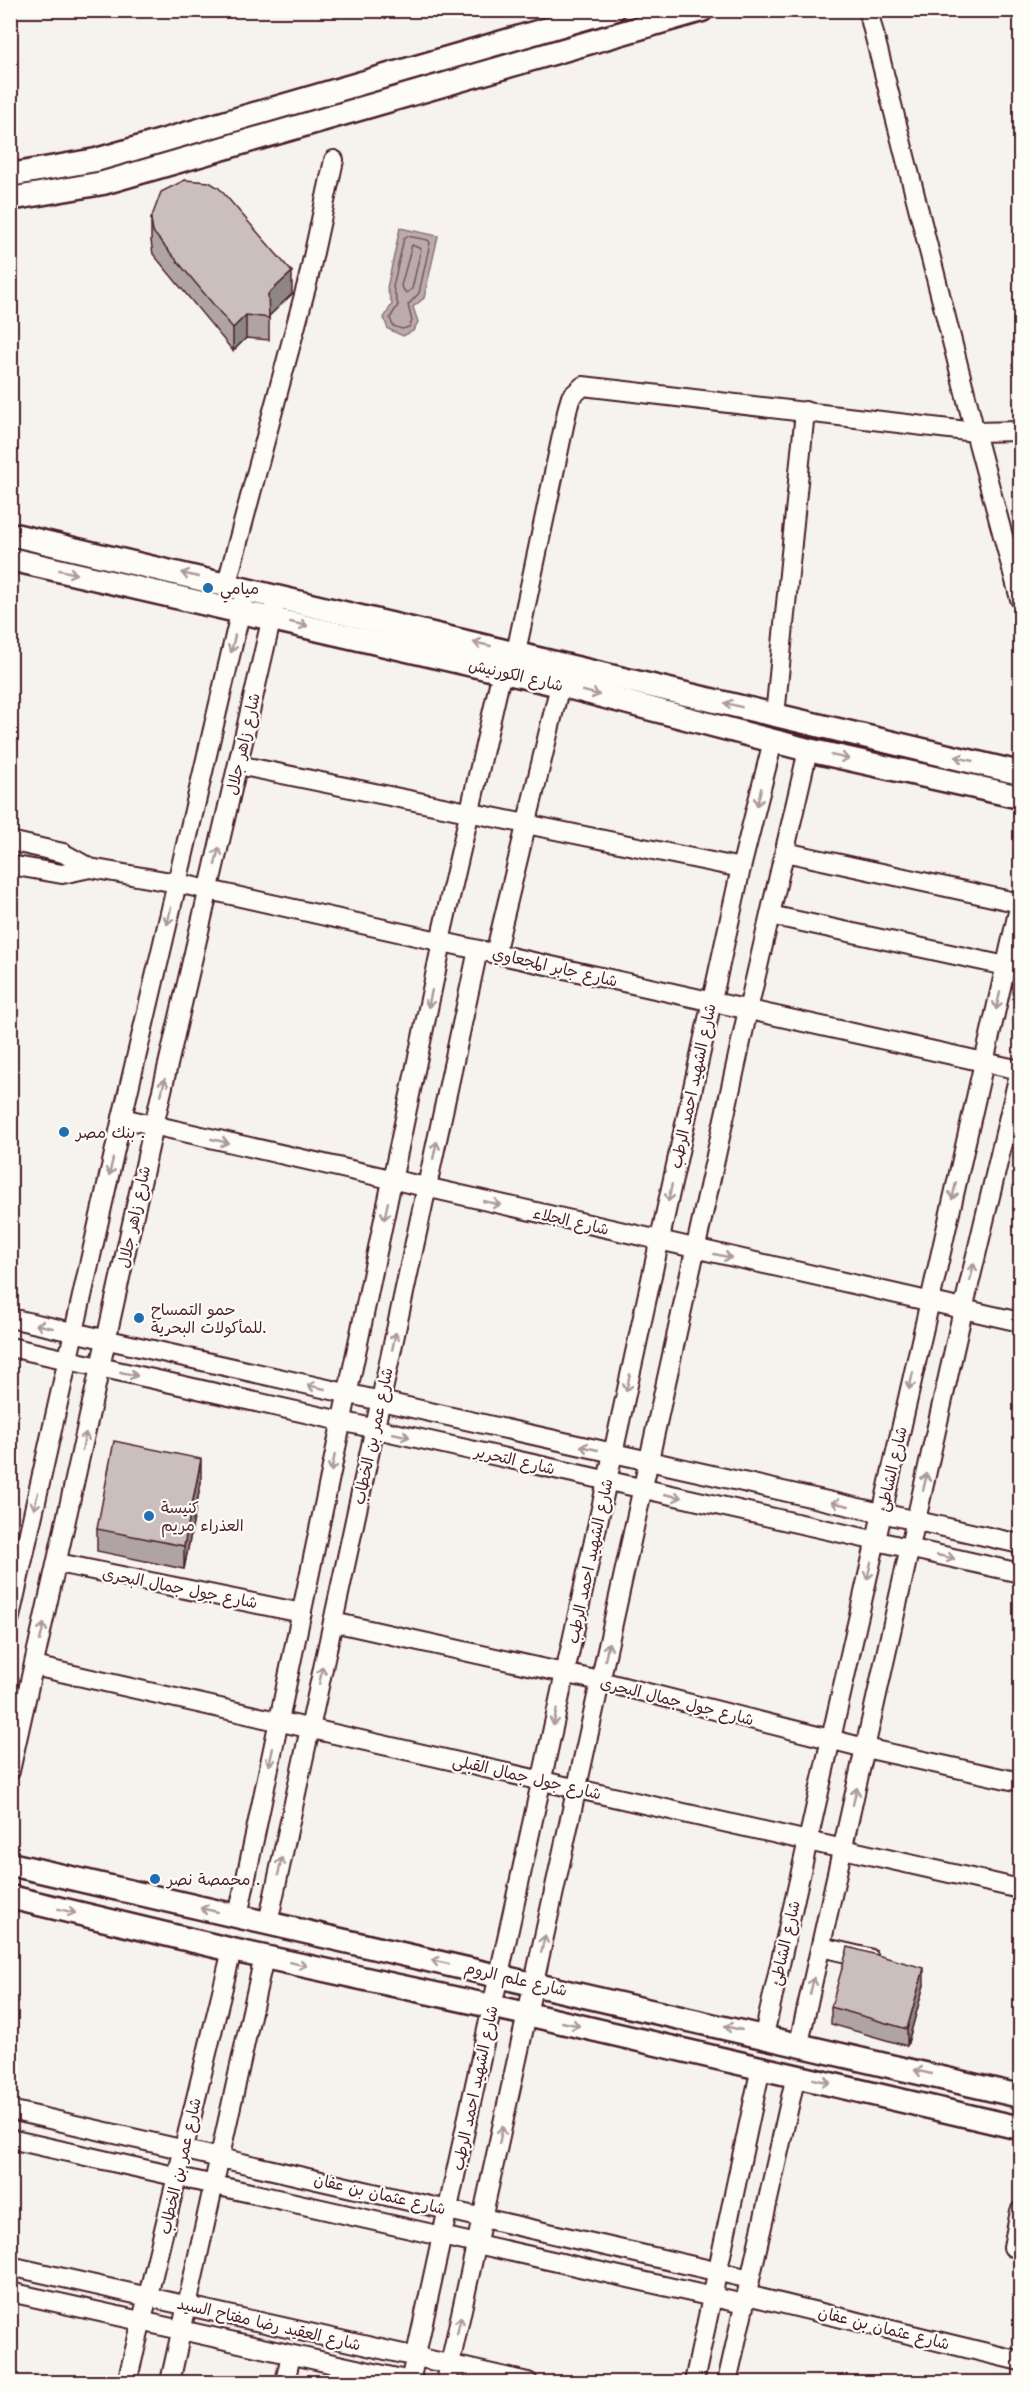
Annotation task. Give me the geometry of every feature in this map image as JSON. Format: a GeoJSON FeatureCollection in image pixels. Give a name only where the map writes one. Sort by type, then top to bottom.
{"type":"FeatureCollection","features":[{"type":"Feature","properties":{"kind":"street"},"geometry":{"type":"LineString","coordinates":[[10,175],[96,160],[613,10]]}},
{"type":"Feature","properties":{"kind":"street"},"geometry":{"type":"LineString","coordinates":[[10,199],[103,183],[702,10]]}},
{"type":"Feature","properties":{"kind":"street"},"geometry":{"type":"LineString","coordinates":[[868,10],[975,432],[1020,599]]}},
{"type":"Feature","properties":{"kind":"street","name":"شارع زاهر جلال"},"geometry":{"type":"LineString","coordinates":[[10,1617],[16,1560],[68,1360],[240,611],[237,585],[334,160]]}},
{"type":"Feature","properties":{"kind":"street"},"geometry":{"type":"LineString","coordinates":[[516,652],[568,407],[576,390],[593,386],[975,432],[1020,431]]}},
{"type":"Feature","properties":{"kind":"street"},"geometry":{"type":"LineString","coordinates":[[775,716],[805,411]]}},
{"type":"Feature","properties":{"kind":"street","name":"شارع الكورنيش"},"geometry":{"type":"LineString","coordinates":[[10,534],[237,585],[775,716],[1020,772]]}},
{"type":"Feature","properties":{"kind":"street","name":"شارع الكورنيش"},"geometry":{"type":"LineString","coordinates":[[11,560],[502,671],[808,750],[1020,797]]}},
{"type":"Feature","properties":{"kind":"street","name":"شارع زاهر جلال"},"geometry":{"type":"LineString","coordinates":[[10,1771],[154,1125],[277,595]]}},
{"type":"Feature","properties":{"kind":"street","name":"شارع عمر بن الخطاب"},"geometry":{"type":"LineString","coordinates":[[238,1916],[441,942],[502,671]]}},
{"type":"Feature","properties":{"kind":"street","name":"شارع عمر بن الخطاب"},"geometry":{"type":"LineString","coordinates":[[268,1923],[426,1188],[487,952],[527,824],[560,685]]}},
{"type":"Feature","properties":{"kind":"street","name":"شارع الشهيد احمد الرطب"},"geometry":{"type":"LineString","coordinates":[[413,2382],[416,2357],[442,2236],[659,1241],[741,868],[773,741]]}},
{"type":"Feature","properties":{"kind":"street"},"geometry":{"type":"LineString","coordinates":[[448,2374],[648,1461],[808,750]]}},
{"type":"Feature","properties":{"kind":"street"},"geometry":{"type":"LineString","coordinates":[[238,765],[741,868]]}},
{"type":"Feature","properties":{"kind":"street","name":"شارع جابر المجعاوي"},"geometry":{"type":"LineString","coordinates":[[10,841],[63,853],[90,868],[177,883],[1020,1070]]}},
{"type":"Feature","properties":{"kind":"street"},"geometry":{"type":"LineString","coordinates":[[785,852],[1020,903]]}},
{"type":"Feature","properties":{"kind":"street","name":"شارع جابر المجعاوي"},"geometry":{"type":"LineString","coordinates":[[10,866],[62,874],[90,868]]}},
{"type":"Feature","properties":{"kind":"street","name":"شارع الشاطئ"},"geometry":{"type":"LineString","coordinates":[[764,2035],[1020,903]]}},
{"type":"Feature","properties":{"kind":"street"},"geometry":{"type":"LineString","coordinates":[[770,915],[1006,966]]}},
{"type":"Feature","properties":{"kind":"street"},"geometry":{"type":"LineString","coordinates":[[799,2043],[963,1310],[1020,1070]]}},
{"type":"Feature","properties":{"kind":"street","name":"شارع الجلاء"},"geometry":{"type":"LineString","coordinates":[[122,1118],[1020,1322]]}},
{"type":"Feature","properties":{"kind":"street","name":"شارع التحرير"},"geometry":{"type":"LineString","coordinates":[[10,1318],[1020,1544]]}},
{"type":"Feature","properties":{"kind":"street","name":"شارع التحرير"},"geometry":{"type":"LineString","coordinates":[[10,1347],[1020,1573]]}},
{"type":"Feature","properties":{"kind":"street","name":"شارع جول جمال البحرى"},"geometry":{"type":"LineString","coordinates":[[57,1563],[302,1612]]}},
{"type":"Feature","properties":{"kind":"street","name":"شارع جول جمال البحرى"},"geometry":{"type":"LineString","coordinates":[[333,1622],[600,1681],[866,1748],[1020,1782]]}},
{"type":"Feature","properties":{"kind":"street","name":"شارع جول جمال القبلى"},"geometry":{"type":"LineString","coordinates":[[34,1666],[1020,1889]]}},
{"type":"Feature","properties":{"kind":"street","name":"شارع علم الروم"},"geometry":{"type":"LineString","coordinates":[[10,1864],[960,2081],[1017,2091]]}},
{"type":"Feature","properties":{"kind":"street","name":"شارع علم الروم"},"geometry":{"type":"LineString","coordinates":[[10,1897],[232,1950],[493,2006],[1011,2125]]}},
{"type":"Feature","properties":{"kind":"street"},"geometry":{"type":"LineString","coordinates":[[821,1947],[891,1963]]}},
{"type":"Feature","properties":{"kind":"street","name":"شارع عمر بن الخطاب"},"geometry":{"type":"LineString","coordinates":[[127,2382],[232,1950]]}},
{"type":"Feature","properties":{"kind":"street"},"geometry":{"type":"LineString","coordinates":[[170,2382],[264,1957]]}},
{"type":"Feature","properties":{"kind":"street"},"geometry":{"type":"LineString","coordinates":[[694,2382],[761,2067]]}},
{"type":"Feature","properties":{"kind":"street"},"geometry":{"type":"LineString","coordinates":[[727,2382],[796,2075]]}},
{"type":"Feature","properties":{"kind":"street"},"geometry":{"type":"LineString","coordinates":[[955,2112],[960,2100],[960,2081]]}},
{"type":"Feature","properties":{"kind":"street"},"geometry":{"type":"LineString","coordinates":[[1011,2125],[999,2110],[1017,2091]]}},
{"type":"Feature","properties":{"kind":"street","name":"شارع عثمان بن عفان"},"geometry":{"type":"LineString","coordinates":[[10,2110],[718,2271],[747,2292]]}},
{"type":"Feature","properties":{"kind":"street","name":"شارع عثمان بن عفان"},"geometry":{"type":"LineString","coordinates":[[10,2139],[712,2296],[747,2292],[1020,2361]]}},
{"type":"Feature","properties":{"kind":"street"},"geometry":{"type":"LineString","coordinates":[[1013,2247],[1020,2211]]}},
{"type":"Feature","properties":{"kind":"street","name":"شارع العقيد رضا مفتاح السيد"},"geometry":{"type":"LineString","coordinates":[[10,2266],[416,2357],[448,2374],[528,2382]]}},
{"type":"Feature","properties":{"kind":"street","name":"شارع العقيد رضا مفتاح السيد"},"geometry":{"type":"LineString","coordinates":[[10,2292],[291,2355],[370,2378],[413,2382]]}},
{"type":"Feature","properties":{"kind":"street"},"geometry":{"type":"LineString","coordinates":[[285,2382],[291,2355]]}},
{"type":"Feature","properties":{"kind":"water"},"geometry":{"type":"Polygon","coordinates":[[[400,228],[438,236],[424,298],[413,307],[418,322],[413,331],[403,336],[388,329],[384,318],[392,304],[387,288],[400,228]]]}},
{"type":"Feature","properties":{"kind":"building"},"geometry":{"type":"Polygon","coordinates":[[[185,180],[209,182],[219,188],[292,272],[268,294],[269,318],[246,315],[233,328],[153,232],[151,219],[161,192],[185,180]]]}},
{"type":"Feature","properties":{"kind":"building","name":"كنيسة العذراء مريم"},"geometry":{"type":"Polygon","coordinates":[[[114,1441],[201,1459],[184,1546],[97,1529],[114,1441]]]}},
{"type":"Feature","properties":{"kind":"building"},"geometry":{"type":"Polygon","coordinates":[[[848,1947],[924,1968],[907,2029],[831,2007],[848,1947]]]}},
{"type":"Feature","properties":{"kind":"place","name":"ميامي"},"geometry":{"type":"Point","coordinates":[208,588]}},
{"type":"Feature","properties":{"kind":"place","name":"بنك مصر ."},"geometry":{"type":"Point","coordinates":[64,1132]}},
{"type":"Feature","properties":{"kind":"place","name":"حمو التمساح للمأكولات البحرية."},"geometry":{"type":"Point","coordinates":[139,1318]}},
{"type":"Feature","properties":{"kind":"place","name":"كنيسة العذراء مريم"},"geometry":{"type":"Point","coordinates":[149,1516]}},
{"type":"Feature","properties":{"kind":"place","name":"محمصة نصر ."},"geometry":{"type":"Point","coordinates":[155,1879]}}]}
